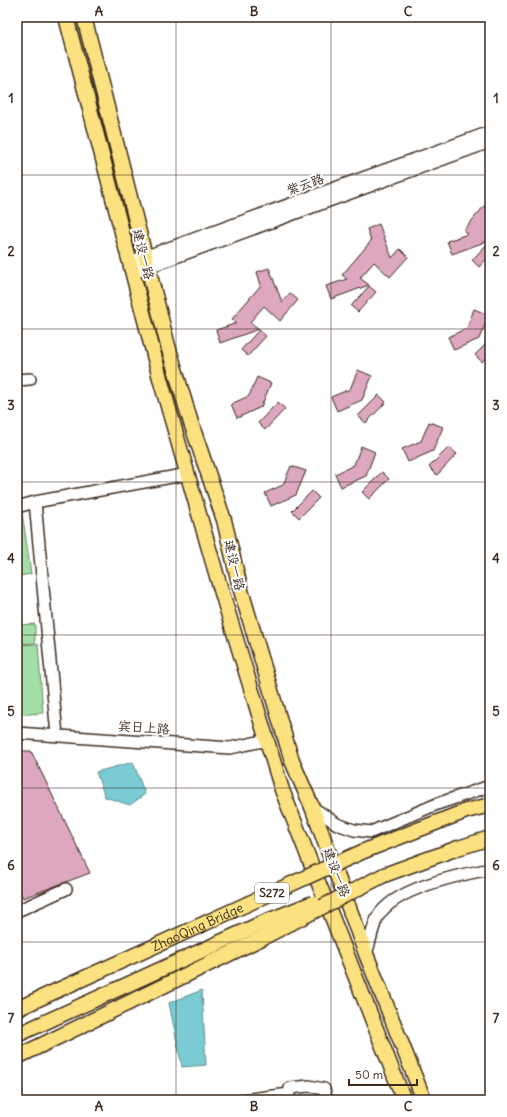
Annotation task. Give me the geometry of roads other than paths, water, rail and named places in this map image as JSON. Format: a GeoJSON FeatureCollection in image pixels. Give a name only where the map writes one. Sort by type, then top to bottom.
{"type":"FeatureCollection","features":[{"type":"Feature","properties":{"kind":"main road","name":"建设一路"},"geometry":{"type":"LineString","coordinates":[[66,17],[131,268],[188,474],[282,790],[404,1100]]}},
{"type":"Feature","properties":{"kind":"main road","name":"建设一路"},"geometry":{"type":"LineString","coordinates":[[84,17],[168,346],[191,423],[224,520],[240,587],[292,760],[312,807],[366,954],[424,1100]]}},
{"type":"Feature","properties":{"kind":"main road","name":"ZhaoQing Bridge"},"geometry":{"type":"LineString","coordinates":[[17,1009],[364,851],[466,812],[490,805]]}},
{"type":"Feature","properties":{"kind":"main road","name":"ZhaoQing Bridge"},"geometry":{"type":"LineString","coordinates":[[17,1035],[260,924],[384,875],[490,838]]}},
{"type":"Feature","properties":{"kind":"main road"},"geometry":{"type":"LineString","coordinates":[[17,1057],[264,937],[384,875]]}},
{"type":"Feature","properties":{"kind":"main road"},"geometry":{"type":"LineString","coordinates":[[17,1003],[58,990]]}},
{"type":"Feature","properties":{"kind":"street","name":"紫云路"},"geometry":{"type":"LineString","coordinates":[[131,268],[490,132]]}},
{"type":"Feature","properties":{"kind":"street","name":"紫云路"},"geometry":{"type":"LineString","coordinates":[[147,262],[490,142]]}},
{"type":"Feature","properties":{"kind":"street"},"geometry":{"type":"LineString","coordinates":[[109,182],[125,179]]}},
{"type":"Feature","properties":{"kind":"street"},"geometry":{"type":"LineString","coordinates":[[17,380],[30,379]]}},
{"type":"Feature","properties":{"kind":"street"},"geometry":{"type":"LineString","coordinates":[[17,507],[35,502],[188,474]]}},
{"type":"Feature","properties":{"kind":"street"},"geometry":{"type":"LineString","coordinates":[[35,502],[57,735]]}},
{"type":"Feature","properties":{"kind":"street","name":"宾日上路"},"geometry":{"type":"LineString","coordinates":[[17,733],[230,748],[267,740]]}},
{"type":"Feature","properties":{"kind":"street"},"geometry":{"type":"LineString","coordinates":[[312,807],[337,824],[354,830],[371,832],[437,804],[490,786]]}},
{"type":"Feature","properties":{"kind":"street"},"geometry":{"type":"LineString","coordinates":[[366,954],[377,918],[389,904],[410,893],[456,876],[490,869]]}},
{"type":"Feature","properties":{"kind":"street"},"geometry":{"type":"LineString","coordinates":[[17,911],[66,890]]}},
{"type":"Feature","properties":{"kind":"street"},"geometry":{"type":"LineString","coordinates":[[244,1100],[290,1094],[290,1088],[309,1086],[324,1089],[327,1100]]}},
{"type":"Feature","properties":{"kind":"water"},"geometry":{"type":"Polygon","coordinates":[[[133,762],[145,794],[130,805],[105,797],[96,772],[133,762]]]}},
{"type":"Feature","properties":{"kind":"water"},"geometry":{"type":"Polygon","coordinates":[[[202,990],[206,1065],[182,1067],[169,1003],[202,990]]]}}]}
